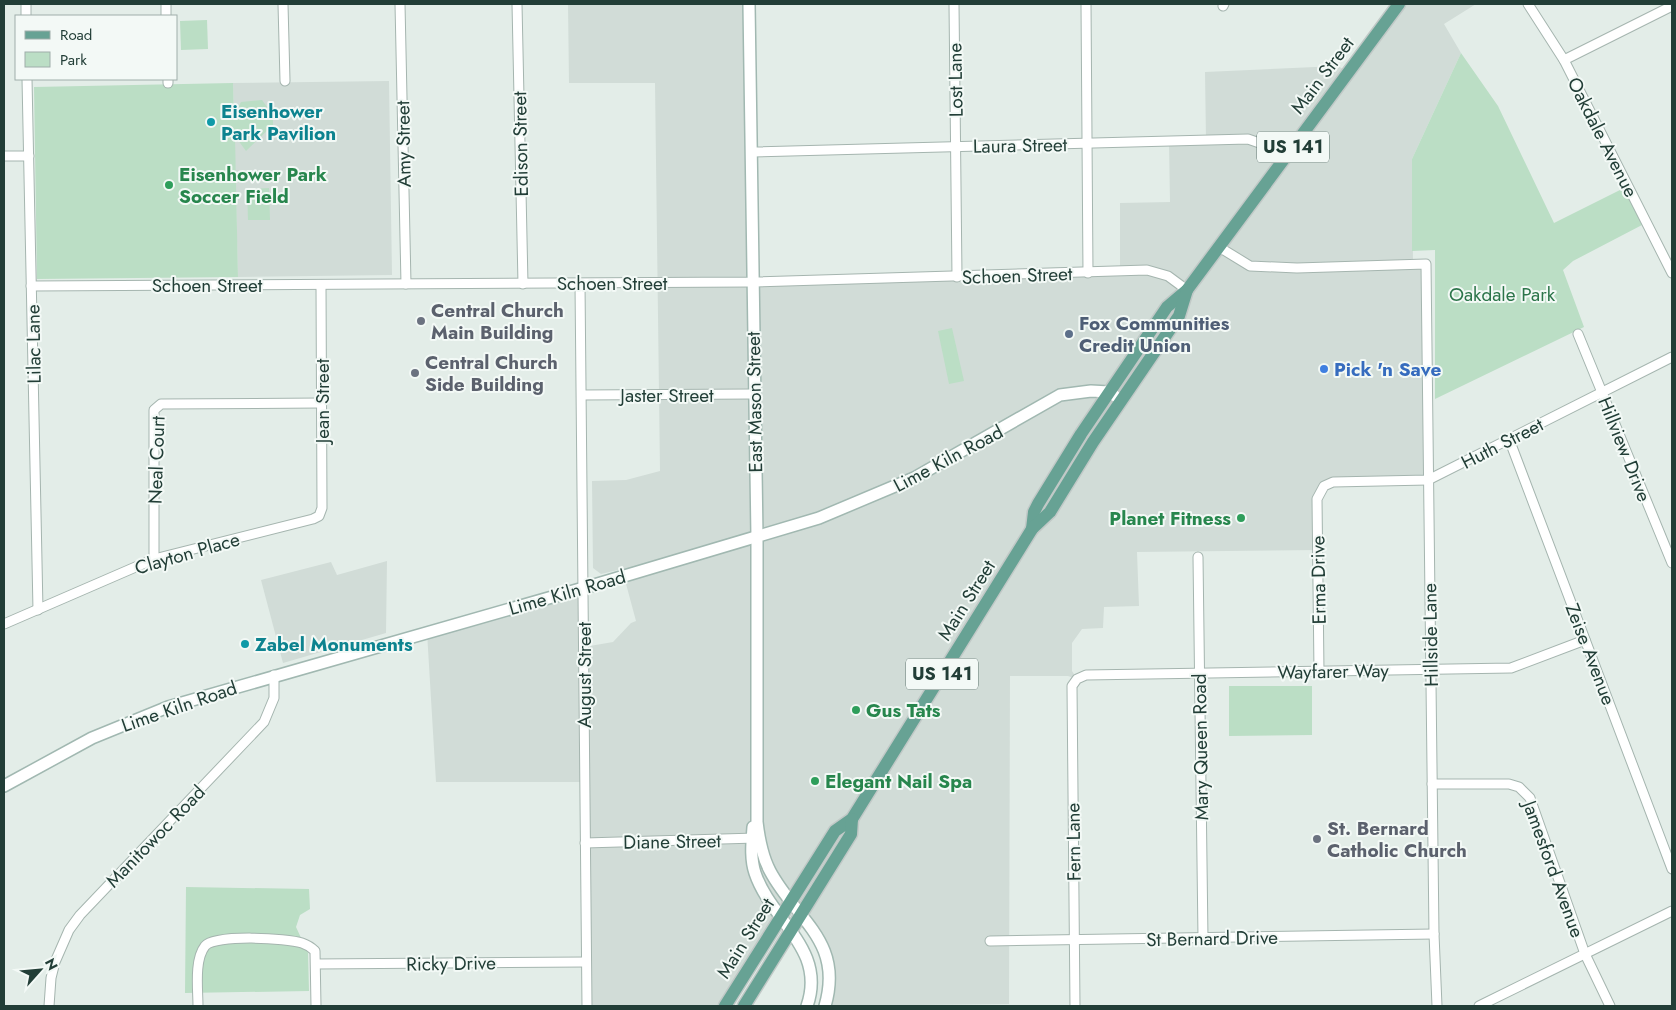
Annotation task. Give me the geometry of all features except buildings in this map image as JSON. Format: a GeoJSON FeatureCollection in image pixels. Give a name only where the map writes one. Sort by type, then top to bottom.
{"type":"FeatureCollection","features":[{"type":"Feature","properties":{"kind":"main road","name":"East Mason Street"},"geometry":{"type":"LineString","coordinates":[[749,4],[753,394],[757,538],[757,800],[754,870],[781,917],[804,951],[810,970],[812,988],[807,1006]]}},
{"type":"Feature","properties":{"kind":"main road","name":"Main Street"},"geometry":{"type":"LineString","coordinates":[[1032,528],[1036,506],[1109,392],[1167,307],[1187,290],[1399,4]]}},
{"type":"Feature","properties":{"kind":"main road","name":"Main Street"},"geometry":{"type":"LineString","coordinates":[[725,1006],[835,831],[852,819],[1032,528],[1048,516],[1093,442],[1179,316],[1187,290]]}},
{"type":"Feature","properties":{"kind":"main road","name":"Lime Kiln Road"},"geometry":{"type":"LineString","coordinates":[[4,786],[92,738],[132,720],[203,695],[584,588],[819,518],[906,482],[1060,395],[1080,391],[1109,392],[1122,400]]}},
{"type":"Feature","properties":{"kind":"main road","name":"Main Street"},"geometry":{"type":"LineString","coordinates":[[744,1006],[851,834],[852,819]]}},
{"type":"Feature","properties":{"kind":"main road","name":"East Mason Street"},"geometry":{"type":"LineString","coordinates":[[756,838],[770,871],[817,935],[828,961],[829,983],[825,1006]]}},
{"type":"Feature","properties":{"kind":"street"},"geometry":{"type":"LineString","coordinates":[[283,4],[285,81]]}},
{"type":"Feature","properties":{"kind":"street","name":"Amy Street"},"geometry":{"type":"LineString","coordinates":[[400,4],[406,284]]}},
{"type":"Feature","properties":{"kind":"street","name":"Edison Street"},"geometry":{"type":"LineString","coordinates":[[517,4],[523,284]]}},
{"type":"Feature","properties":{"kind":"street","name":"Lost Lane"},"geometry":{"type":"LineString","coordinates":[[954,4],[957,277]]}},
{"type":"Feature","properties":{"kind":"street"},"geometry":{"type":"LineString","coordinates":[[1086,4],[1088,273]]}},
{"type":"Feature","properties":{"kind":"street","name":"Oakdale Avenue"},"geometry":{"type":"LineString","coordinates":[[1528,4],[1564,60],[1672,273]]}},
{"type":"Feature","properties":{"kind":"street"},"geometry":{"type":"LineString","coordinates":[[1564,60],[1672,6]]}},
{"type":"Feature","properties":{"kind":"street","name":"Lilac Lane"},"geometry":{"type":"LineString","coordinates":[[27,80],[38,610]]}},
{"type":"Feature","properties":{"kind":"street","name":"Laura Street"},"geometry":{"type":"LineString","coordinates":[[751,152],[1248,139],[1268,146],[1285,158]]}},
{"type":"Feature","properties":{"kind":"street"},"geometry":{"type":"LineString","coordinates":[[4,156],[29,156]]}},
{"type":"Feature","properties":{"kind":"street","name":"Hillside Lane"},"geometry":{"type":"LineString","coordinates":[[1219,248],[1250,266],[1297,268],[1426,264],[1434,934],[1437,1006]]}},
{"type":"Feature","properties":{"kind":"street","name":"Schoen Street"},"geometry":{"type":"LineString","coordinates":[[31,286],[752,282],[1147,270],[1159,272],[1187,290]]}},
{"type":"Feature","properties":{"kind":"street","name":"August Street"},"geometry":{"type":"LineString","coordinates":[[580,284],[587,1006]]}},
{"type":"Feature","properties":{"kind":"street","name":"Jean Street"},"geometry":{"type":"LineString","coordinates":[[319,516],[322,508],[322,285]]}},
{"type":"Feature","properties":{"kind":"street","name":"Hillview Drive"},"geometry":{"type":"LineString","coordinates":[[1578,334],[1672,564]]}},
{"type":"Feature","properties":{"kind":"street","name":"Huth Street"},"geometry":{"type":"LineString","coordinates":[[1321,489],[1333,482],[1428,480],[1672,356]]}},
{"type":"Feature","properties":{"kind":"street","name":"Jaster Street"},"geometry":{"type":"LineString","coordinates":[[582,395],[753,394]]}},
{"type":"Feature","properties":{"kind":"street","name":"Neal Court"},"geometry":{"type":"LineString","coordinates":[[154,559],[154,410],[160,404],[322,403]]}},
{"type":"Feature","properties":{"kind":"street","name":"Zeise Avenue"},"geometry":{"type":"LineString","coordinates":[[1509,440],[1672,870]]}},
{"type":"Feature","properties":{"kind":"street","name":"Erma Drive"},"geometry":{"type":"LineString","coordinates":[[1319,672],[1317,499],[1321,489]]}},
{"type":"Feature","properties":{"kind":"street","name":"Clayton Place"},"geometry":{"type":"LineString","coordinates":[[4,624],[154,559],[319,516]]}},
{"type":"Feature","properties":{"kind":"street","name":"Mary Queen Road"},"geometry":{"type":"LineString","coordinates":[[1198,557],[1203,938]]}},
{"type":"Feature","properties":{"kind":"street","name":"Wayfarer Way"},"geometry":{"type":"LineString","coordinates":[[1077,679],[1086,675],[1511,668],[1585,640]]}},
{"type":"Feature","properties":{"kind":"street","name":"Manitowoc Road"},"geometry":{"type":"LineString","coordinates":[[49,1006],[55,962],[69,930],[108,885],[264,722],[274,698],[274,675]]}},
{"type":"Feature","properties":{"kind":"street","name":"Fern Lane"},"geometry":{"type":"LineString","coordinates":[[1075,1006],[1072,686],[1077,679]]}},
{"type":"Feature","properties":{"kind":"street","name":"Jamesford Avenue"},"geometry":{"type":"LineString","coordinates":[[1432,784],[1509,784],[1526,792],[1530,798],[1585,954],[1610,1006]]}},
{"type":"Feature","properties":{"kind":"street","name":"Diane Street"},"geometry":{"type":"LineString","coordinates":[[585,843],[756,838]]}},
{"type":"Feature","properties":{"kind":"street"},"geometry":{"type":"LineString","coordinates":[[1479,1006],[1672,910]]}},
{"type":"Feature","properties":{"kind":"street","name":"St Bernard Drive"},"geometry":{"type":"LineString","coordinates":[[990,941],[1434,934]]}},
{"type":"Feature","properties":{"kind":"street"},"geometry":{"type":"LineString","coordinates":[[198,1006],[199,956],[206,945],[214,941],[281,938],[302,943],[315,951],[316,1006]]}},
{"type":"Feature","properties":{"kind":"street","name":"Ricky Drive"},"geometry":{"type":"LineString","coordinates":[[316,964],[586,962]]}},
{"type":"Feature","properties":{"kind":"shaded area"},"geometry":{"type":"Polygon","coordinates":[[[568,4],[749,4],[752,282],[1120,271],[1120,203],[1170,202],[1169,142],[1206,140],[1205,72],[1338,66],[1348,72],[1399,4],[1476,4],[1444,24],[1461,53],[1412,159],[1413,264],[1426,264],[1428,480],[1333,482],[1319,491],[1318,550],[1137,552],[1139,606],[1104,607],[1103,628],[1082,629],[1072,643],[1072,671],[1077,679],[1068,676],[1010,676],[1009,1004],[825,1006],[828,961],[791,900],[725,1006],[587,1006],[584,782],[436,782],[427,632],[584,588],[584,647],[613,642],[631,623],[636,621],[622,569],[601,574],[593,568],[592,481],[626,480],[660,471],[655,83],[569,83],[568,4]]]}},
{"type":"Feature","properties":{"kind":"shaded area"},"geometry":{"type":"Polygon","coordinates":[[[389,81],[392,275],[238,277],[233,83],[389,81]]]}},
{"type":"Feature","properties":{"kind":"shaded area"},"geometry":{"type":"Polygon","coordinates":[[[387,561],[386,633],[283,663],[261,580],[331,562],[337,575],[387,561]]]}},
{"type":"Feature","properties":{"kind":"green space"},"geometry":{"type":"Polygon","coordinates":[[[207,20],[208,49],[181,50],[180,21],[207,20]]]}},
{"type":"Feature","properties":{"kind":"green space","name":"Oakdale Park"},"geometry":{"type":"Polygon","coordinates":[[[1461,53],[1498,106],[1554,223],[1624,188],[1642,225],[1573,261],[1563,270],[1584,327],[1435,399],[1435,250],[1412,251],[1412,159],[1461,53]]]}},
{"type":"Feature","properties":{"kind":"green space"},"geometry":{"type":"Polygon","coordinates":[[[233,83],[234,115],[241,102],[262,100],[273,115],[273,125],[246,151],[235,136],[238,277],[37,279],[34,87],[233,83]]]}},
{"type":"Feature","properties":{"kind":"green space"},"geometry":{"type":"Polygon","coordinates":[[[269,188],[270,220],[248,220],[247,189],[269,188]]]}},
{"type":"Feature","properties":{"kind":"green space"},"geometry":{"type":"Polygon","coordinates":[[[952,328],[964,381],[949,384],[938,331],[952,328]]]}},
{"type":"Feature","properties":{"kind":"green space"},"geometry":{"type":"Polygon","coordinates":[[[1229,686],[1312,686],[1312,735],[1229,736],[1229,686]]]}},
{"type":"Feature","properties":{"kind":"green space"},"geometry":{"type":"Polygon","coordinates":[[[186,887],[309,889],[310,909],[300,915],[296,927],[308,953],[309,991],[185,993],[186,887]]]}},
{"type":"Feature","properties":{"kind":"place","name":"Eisenhower Park Pavilion"},"geometry":{"type":"Point","coordinates":[211,122]}},
{"type":"Feature","properties":{"kind":"place","name":"Eisenhower Park Soccer Field"},"geometry":{"type":"Point","coordinates":[169,185]}},
{"type":"Feature","properties":{"kind":"place","name":"Central Church Main Building"},"geometry":{"type":"Point","coordinates":[421,321]}},
{"type":"Feature","properties":{"kind":"place","name":"Fox Communities Credit Union"},"geometry":{"type":"Point","coordinates":[1069,334]}},
{"type":"Feature","properties":{"kind":"place","name":"Pick 'n Save"},"geometry":{"type":"Point","coordinates":[1324,369]}},
{"type":"Feature","properties":{"kind":"place","name":"Central Church Side Building"},"geometry":{"type":"Point","coordinates":[415,373]}},
{"type":"Feature","properties":{"kind":"place","name":"Planet Fitness"},"geometry":{"type":"Point","coordinates":[1241,518]}},
{"type":"Feature","properties":{"kind":"place","name":"Zabel Monuments"},"geometry":{"type":"Point","coordinates":[245,644]}},
{"type":"Feature","properties":{"kind":"place","name":"Gus Tats"},"geometry":{"type":"Point","coordinates":[856,710]}},
{"type":"Feature","properties":{"kind":"place","name":"Elegant Nail Spa"},"geometry":{"type":"Point","coordinates":[815,781]}},
{"type":"Feature","properties":{"kind":"place","name":"St. Bernard Catholic Church"},"geometry":{"type":"Point","coordinates":[1317,839]}}]}
